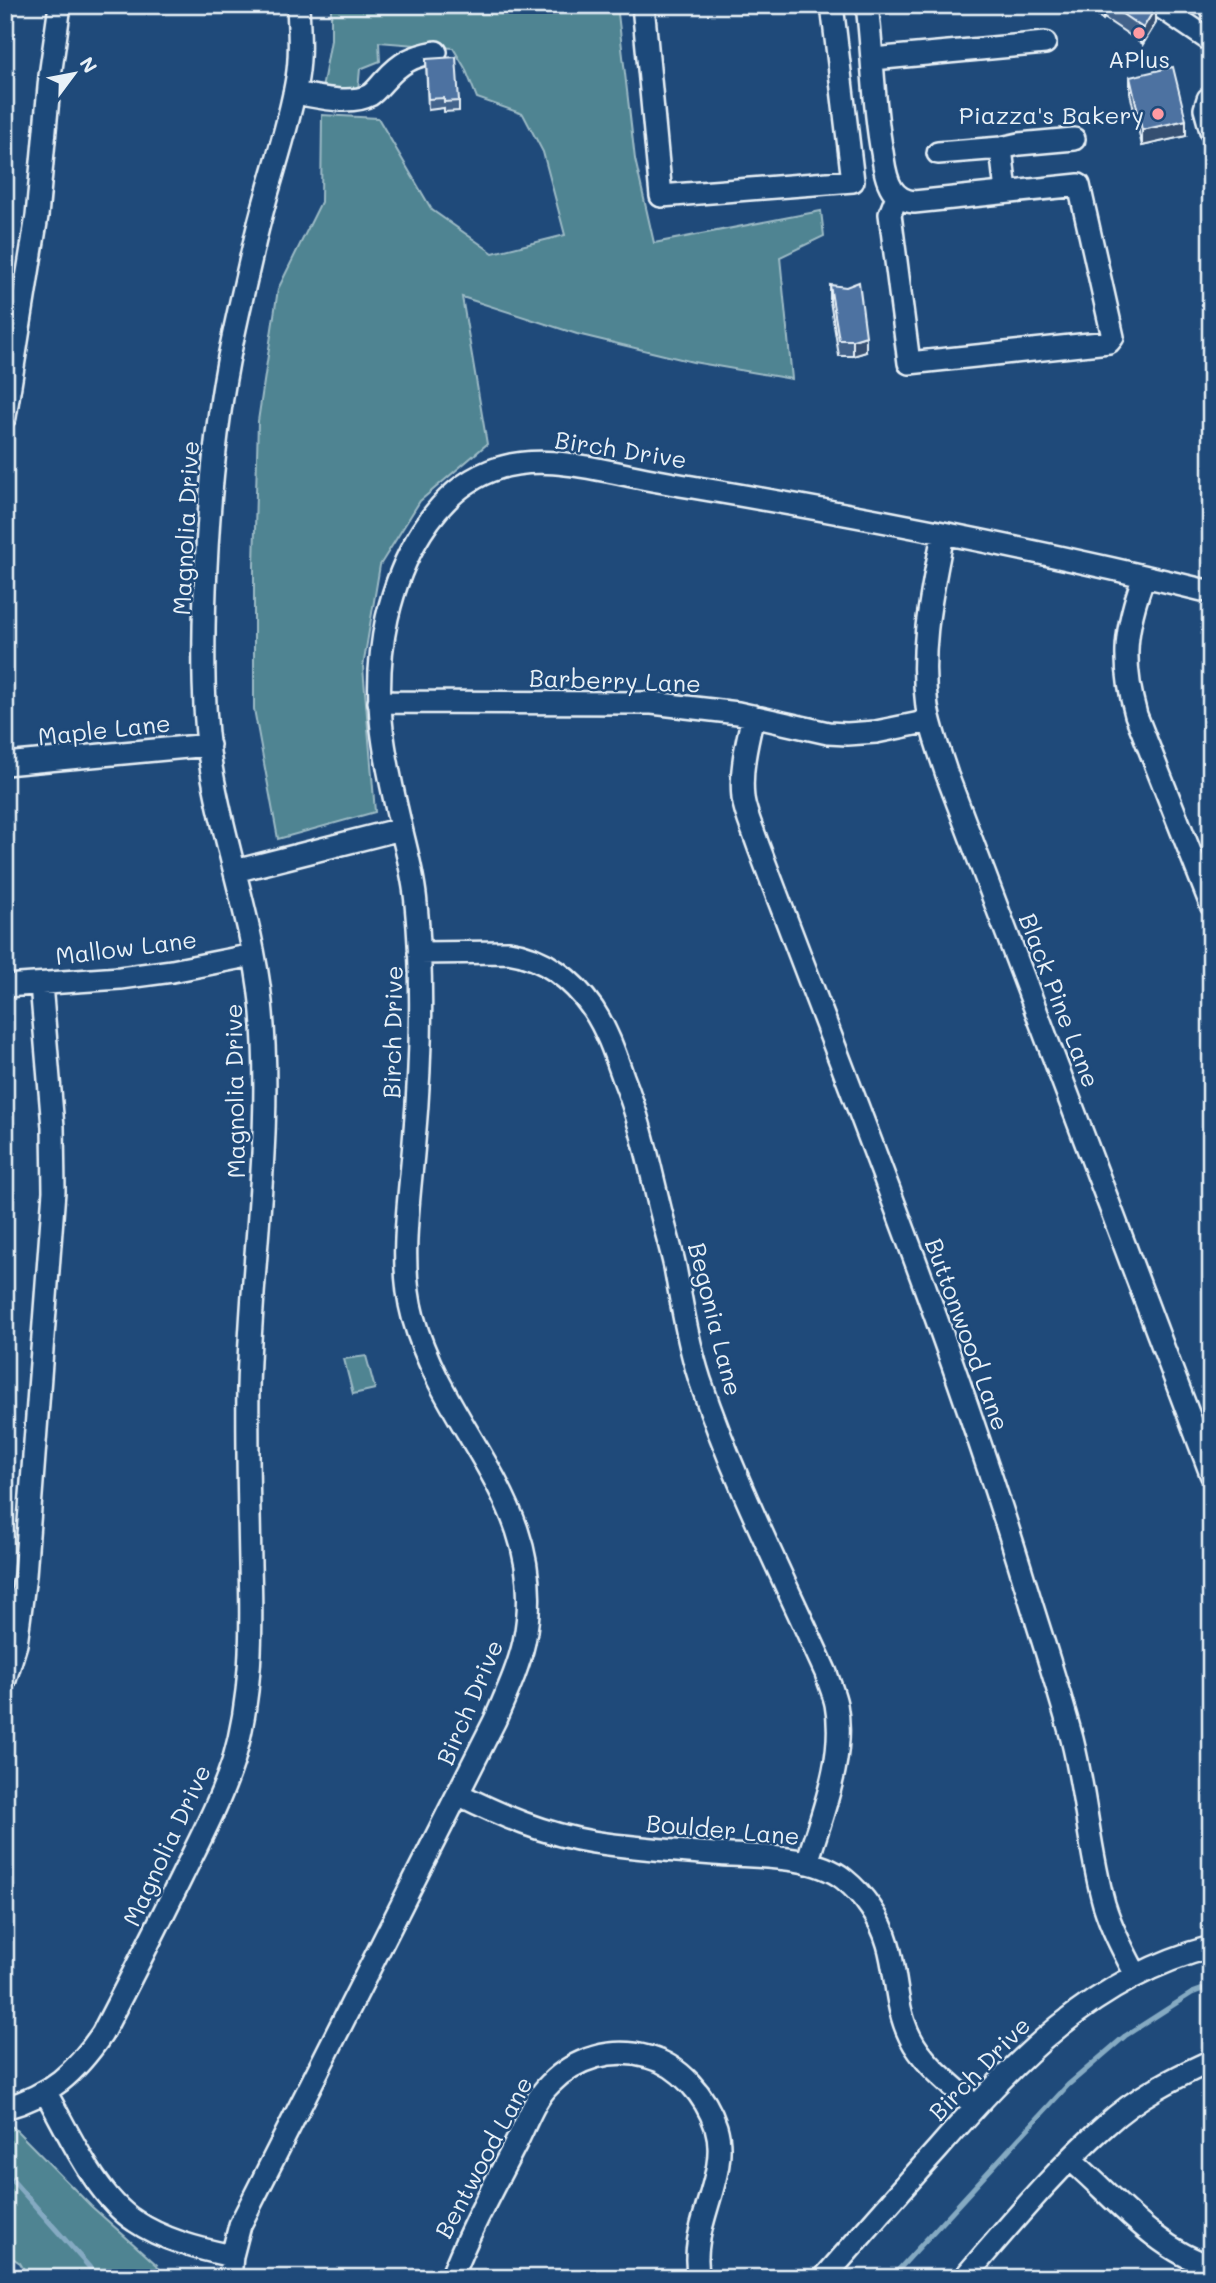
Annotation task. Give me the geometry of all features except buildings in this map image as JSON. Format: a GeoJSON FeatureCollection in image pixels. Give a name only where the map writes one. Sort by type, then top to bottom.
{"type":"FeatureCollection","features":[{"type":"Feature","properties":{"kind":"street"},"geometry":{"type":"LineString","coordinates":[[5,417],[37,216],[50,76],[60,5]]}},
{"type":"Feature","properties":{"kind":"street","name":"Magnolia Drive"},"geometry":{"type":"LineString","coordinates":[[5,2108],[46,2093],[70,2075],[102,2035],[216,1807],[243,1722],[250,1671],[251,1615],[247,1426],[249,1364],[266,1121],[265,1041],[259,985],[213,778],[205,680],[205,598],[217,430],[228,361],[254,245],[298,73],[298,5]]}},
{"type":"Feature","properties":{"kind":"street"},"geometry":{"type":"LineString","coordinates":[[643,5],[661,196],[853,181],[832,5]]}},
{"type":"Feature","properties":{"kind":"street"},"geometry":{"type":"LineString","coordinates":[[867,5],[877,128],[885,173],[891,187],[906,201],[914,202],[1079,184],[1114,337],[1110,342],[909,363],[890,214],[897,195]]}},
{"type":"Feature","properties":{"kind":"street"},"geometry":{"type":"LineString","coordinates":[[1158,5],[1211,41]]}},
{"type":"Feature","properties":{"kind":"street"},"geometry":{"type":"LineString","coordinates":[[873,60],[1045,43]]}},
{"type":"Feature","properties":{"kind":"street"},"geometry":{"type":"LineString","coordinates":[[294,93],[338,99],[355,99],[370,95],[398,65],[419,55],[436,52]]}},
{"type":"Feature","properties":{"kind":"street"},"geometry":{"type":"LineString","coordinates":[[1211,98],[1208,99],[1205,109],[1211,131]]}},
{"type":"Feature","properties":{"kind":"street"},"geometry":{"type":"LineString","coordinates":[[938,153],[1074,139]]}},
{"type":"Feature","properties":{"kind":"street"},"geometry":{"type":"LineString","coordinates":[[1001,148],[1006,192]]}},
{"type":"Feature","properties":{"kind":"street","name":"Birch Drive"},"geometry":{"type":"LineString","coordinates":[[230,2278],[232,2256],[240,2225],[495,1720],[524,1642],[528,1576],[517,1528],[501,1490],[436,1379],[422,1346],[409,1301],[407,1224],[419,1074],[419,953],[416,900],[383,747],[379,702],[380,664],[392,600],[407,560],[426,525],[455,491],[493,470],[517,464],[573,464],[943,534],[1211,592]]}},
{"type":"Feature","properties":{"kind":"street","name":"Black Pine Lane"},"geometry":{"type":"LineString","coordinates":[[943,534],[925,636],[923,666],[930,721],[947,775],[1211,1474]]}},
{"type":"Feature","properties":{"kind":"street"},"geometry":{"type":"LineString","coordinates":[[1144,576],[1127,631],[1125,657],[1130,693],[1136,715],[1211,905]]}},
{"type":"Feature","properties":{"kind":"street","name":"Barberry Lane"},"geometry":{"type":"LineString","coordinates":[[379,702],[648,702],[696,706],[828,733],[848,734],[876,732],[930,721]]}},
{"type":"Feature","properties":{"kind":"street","name":"Buttonwood Lane"},"geometry":{"type":"LineString","coordinates":[[753,716],[746,748],[743,800],[965,1395],[1072,1739],[1104,1905],[1136,1975]]}},
{"type":"Feature","properties":{"kind":"street","name":"Maple Lane"},"geometry":{"type":"LineString","coordinates":[[5,764],[209,745]]}},
{"type":"Feature","properties":{"kind":"street"},"geometry":{"type":"LineString","coordinates":[[235,871],[401,829]]}},
{"type":"Feature","properties":{"kind":"street","name":"Begonia Lane"},"geometry":{"type":"LineString","coordinates":[[419,953],[508,952],[540,961],[579,990],[594,1010],[607,1035],[644,1139],[700,1381],[742,1486],[826,1673],[836,1702],[838,1720],[831,1782],[807,1863]]}},
{"type":"Feature","properties":{"kind":"street","name":"Mallow Lane"},"geometry":{"type":"LineString","coordinates":[[5,986],[120,978],[253,955]]}},
{"type":"Feature","properties":{"kind":"street"},"geometry":{"type":"LineString","coordinates":[[5,1680],[16,1644],[25,1575],[54,1191],[53,1127],[41,984]]}},
{"type":"Feature","properties":{"kind":"street","name":"Boulder Lane"},"geometry":{"type":"LineString","coordinates":[[458,1794],[517,1822],[592,1842],[762,1857],[807,1863],[834,1872],[870,1907],[882,1927],[888,1944],[900,2012],[909,2036],[937,2072],[975,2106]]}},
{"type":"Feature","properties":{"kind":"street","name":"Birch Drive"},"geometry":{"type":"LineString","coordinates":[[824,2278],[975,2106],[1053,2029],[1099,1996],[1136,1975],[1211,1947]]}},
{"type":"Feature","properties":{"kind":"street","name":"Bentwood Lane"},"geometry":{"type":"LineString","coordinates":[[451,2278],[463,2246],[542,2093],[565,2071],[582,2061],[620,2053],[640,2054],[659,2060],[680,2074],[708,2107],[716,2128],[719,2144],[718,2165],[696,2252],[699,2278]]}},
{"type":"Feature","properties":{"kind":"street"},"geometry":{"type":"LineString","coordinates":[[964,2278],[1070,2159],[1107,2124],[1170,2081],[1211,2061]]}},
{"type":"Feature","properties":{"kind":"street"},"geometry":{"type":"LineString","coordinates":[[46,2093],[100,2187],[116,2206],[134,2221],[155,2232],[185,2244],[232,2256]]}},
{"type":"Feature","properties":{"kind":"street"},"geometry":{"type":"LineString","coordinates":[[1070,2159],[1172,2249],[1194,2261],[1211,2266]]}},
{"type":"Feature","properties":{"kind":"green space"},"geometry":{"type":"Polygon","coordinates":[[[331,5],[617,5],[635,159],[654,243],[821,211],[824,236],[780,257],[792,379],[693,362],[577,334],[462,297],[487,444],[420,501],[380,565],[363,667],[375,812],[278,839],[254,709],[258,421],[278,289],[321,202],[322,115],[378,118],[432,210],[493,253],[565,235],[543,152],[523,114],[477,98],[465,68],[453,48],[379,42],[380,61],[360,69],[358,90],[322,89],[331,40],[331,5]]]}},
{"type":"Feature","properties":{"kind":"green space"},"geometry":{"type":"Polygon","coordinates":[[[366,1356],[375,1389],[353,1394],[344,1359],[366,1356]]]}},
{"type":"Feature","properties":{"kind":"green space"},"geometry":{"type":"Polygon","coordinates":[[[5,2126],[13,2127],[91,2206],[157,2265],[164,2278],[29,2278],[20,2263],[5,2253],[5,2126]]]}},
{"type":"Feature","properties":{"kind":"waterway"},"geometry":{"type":"LineString","coordinates":[[891,2278],[1068,2085],[1125,2036],[1192,1993],[1211,1986]]}},
{"type":"Feature","properties":{"kind":"waterway"},"geometry":{"type":"LineString","coordinates":[[5,2172],[99,2278]]}},
{"type":"Feature","properties":{"kind":"place","name":"APlus"},"geometry":{"type":"Point","coordinates":[1139,33]}},
{"type":"Feature","properties":{"kind":"place","name":"Piazza's Bakery"},"geometry":{"type":"Point","coordinates":[1158,114]}}]}
